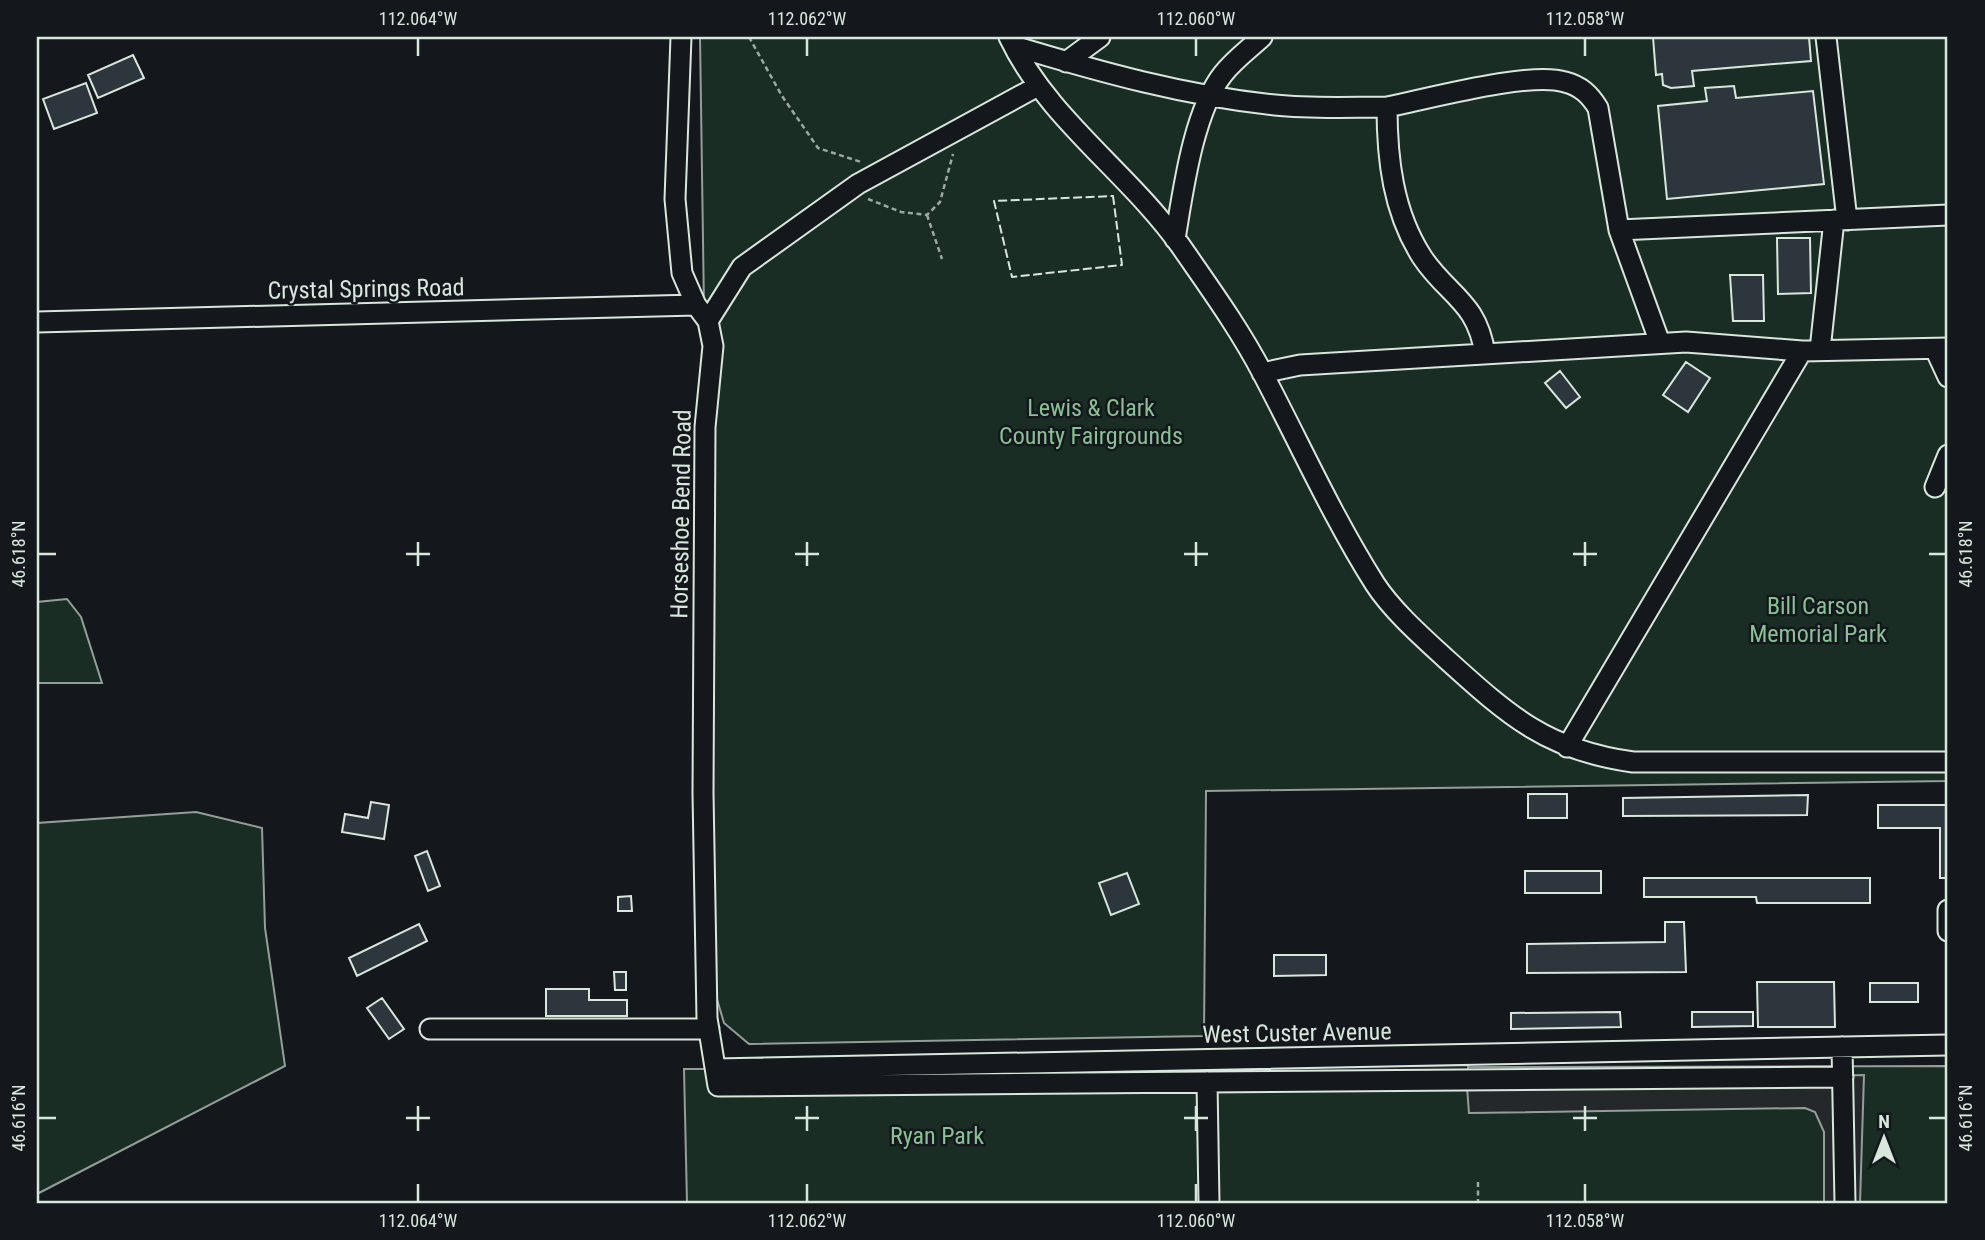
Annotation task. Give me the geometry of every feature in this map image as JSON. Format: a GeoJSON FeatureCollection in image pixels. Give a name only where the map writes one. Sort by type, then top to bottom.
{"type":"FeatureCollection","features":[{"type":"Feature","properties":{"kind":"street","name":"Horseshoe Bend Road"},"geometry":{"type":"LineString","coordinates":[[681,37],[675,200],[682,273],[696,305],[708,321],[713,346],[705,441],[703,793],[706,1000],[709,1029]]}},
{"type":"Feature","properties":{"kind":"street"},"geometry":{"type":"LineString","coordinates":[[1066,62],[1100,37]]}},
{"type":"Feature","properties":{"kind":"street"},"geometry":{"type":"LineString","coordinates":[[1175,239],[1186,169],[1211,96],[1222,75],[1262,37]]}},
{"type":"Feature","properties":{"kind":"street"},"geometry":{"type":"LineString","coordinates":[[1567,747],[1811,351],[1841,220],[1826,37]]}},
{"type":"Feature","properties":{"kind":"street"},"geometry":{"type":"LineString","coordinates":[[1012,41],[1066,62],[1168,89],[1277,106],[1387,107],[1532,79],[1565,82],[1589,93],[1598,108],[1619,230],[1660,343]]}},
{"type":"Feature","properties":{"kind":"street"},"geometry":{"type":"LineString","coordinates":[[1012,41],[1038,86],[1175,239],[1224,308],[1262,373],[1316,484],[1377,587],[1426,641],[1500,709],[1567,747],[1593,757],[1633,762],[1948,762]]}},
{"type":"Feature","properties":{"kind":"street"},"geometry":{"type":"LineString","coordinates":[[708,321],[742,267],[849,191],[1038,86]]}},
{"type":"Feature","properties":{"kind":"street"},"geometry":{"type":"LineString","coordinates":[[1387,107],[1395,197],[1410,237],[1424,260],[1478,323],[1485,354]]}},
{"type":"Feature","properties":{"kind":"street"},"geometry":{"type":"LineString","coordinates":[[1619,230],[1948,215]]}},
{"type":"Feature","properties":{"kind":"street","name":"Crystal Springs Road"},"geometry":{"type":"LineString","coordinates":[[37,321],[696,305]]}},
{"type":"Feature","properties":{"kind":"street"},"geometry":{"type":"LineString","coordinates":[[1262,373],[1300,365],[1686,342],[1811,351],[1941,349],[1948,377]]}},
{"type":"Feature","properties":{"kind":"street"},"geometry":{"type":"LineString","coordinates":[[1935,487],[1948,455]]}},
{"type":"Feature","properties":{"kind":"street"},"geometry":{"type":"LineString","coordinates":[[1948,909],[1948,931]]}},
{"type":"Feature","properties":{"kind":"street"},"geometry":{"type":"LineString","coordinates":[[430,1029],[709,1029],[718,1086],[1843,1077]]}},
{"type":"Feature","properties":{"kind":"street","name":"West Custer Avenue"},"geometry":{"type":"LineString","coordinates":[[716,1069],[1948,1045]]}},
{"type":"Feature","properties":{"kind":"street"},"geometry":{"type":"LineString","coordinates":[[1842,1047],[1845,1203]]}},
{"type":"Feature","properties":{"kind":"street"},"geometry":{"type":"LineString","coordinates":[[1207,1082],[1209,1203]]}},
{"type":"Feature","properties":{"kind":"path"},"geometry":{"type":"LineString","coordinates":[[749,37],[782,96],[818,148],[853,160],[889,167]]}},
{"type":"Feature","properties":{"kind":"path"},"geometry":{"type":"LineString","coordinates":[[927,215],[940,202],[962,127]]}},
{"type":"Feature","properties":{"kind":"path"},"geometry":{"type":"LineString","coordinates":[[849,191],[901,212],[927,215]]}},
{"type":"Feature","properties":{"kind":"path"},"geometry":{"type":"LineString","coordinates":[[927,215],[943,259]]}},
{"type":"Feature","properties":{"kind":"path"},"geometry":{"type":"LineString","coordinates":[[1478,1182],[1478,1203]]}},
{"type":"Feature","properties":{"kind":"green space","name":"Lewis & Clark County Fairgrounds"},"geometry":{"type":"Polygon","coordinates":[[[700,37],[1948,37],[1948,781],[1206,791],[1204,1036],[749,1044],[724,1023],[714,989],[700,37]]]}},
{"type":"Feature","properties":{"kind":"green space"},"geometry":{"type":"Polygon","coordinates":[[[67,599],[81,617],[102,683],[37,683],[37,602],[67,599]]]}},
{"type":"Feature","properties":{"kind":"green space"},"geometry":{"type":"Polygon","coordinates":[[[196,812],[262,828],[265,928],[285,1066],[37,1194],[37,823],[196,812]]]}},
{"type":"Feature","properties":{"kind":"green space","name":"Ryan Park"},"geometry":{"type":"Polygon","coordinates":[[[1948,1066],[1948,1203],[687,1203],[684,1069],[1948,1066]]]}},
{"type":"Feature","properties":{"kind":"shaded area"},"geometry":{"type":"Polygon","coordinates":[[[1468,1065],[1468,1087],[1864,1075],[1860,1203],[1824,1203],[1824,1132],[1815,1112],[1805,1108],[1469,1113],[1467,1087],[1216,1092],[1218,1068],[1468,1065]]]}},
{"type":"Feature","properties":{"kind":"building"},"geometry":{"type":"Polygon","coordinates":[[[1653,37],[1809,37],[1811,61],[1692,71],[1694,86],[1671,88],[1663,85],[1662,74],[1656,75],[1653,37]]]}},
{"type":"Feature","properties":{"kind":"building"},"geometry":{"type":"Polygon","coordinates":[[[133,55],[144,78],[98,98],[88,75],[133,55]]]}},
{"type":"Feature","properties":{"kind":"building"},"geometry":{"type":"Polygon","coordinates":[[[86,83],[97,113],[54,129],[43,99],[86,83]]]}},
{"type":"Feature","properties":{"kind":"building"},"geometry":{"type":"Polygon","coordinates":[[[1734,86],[1736,98],[1813,91],[1824,184],[1667,199],[1658,106],[1707,101],[1705,88],[1734,86]]]}},
{"type":"Feature","properties":{"kind":"building"},"geometry":{"type":"Polygon","coordinates":[[[1777,238],[1810,238],[1811,293],[1778,294],[1777,238]]]}},
{"type":"Feature","properties":{"kind":"building"},"geometry":{"type":"Polygon","coordinates":[[[1730,275],[1763,275],[1764,321],[1733,321],[1730,275]]]}},
{"type":"Feature","properties":{"kind":"building"},"geometry":{"type":"Polygon","coordinates":[[[1686,362],[1710,378],[1688,412],[1663,395],[1686,362]]]}},
{"type":"Feature","properties":{"kind":"building"},"geometry":{"type":"Polygon","coordinates":[[[1560,371],[1580,397],[1566,408],[1545,383],[1560,371]]]}},
{"type":"Feature","properties":{"kind":"building"},"geometry":{"type":"Polygon","coordinates":[[[1528,794],[1567,794],[1567,818],[1528,818],[1528,794]]]}},
{"type":"Feature","properties":{"kind":"building"},"geometry":{"type":"Polygon","coordinates":[[[1808,795],[1807,815],[1623,816],[1623,798],[1808,795]]]}},
{"type":"Feature","properties":{"kind":"building"},"geometry":{"type":"Polygon","coordinates":[[[371,802],[389,805],[384,839],[342,832],[345,814],[368,818],[371,802]]]}},
{"type":"Feature","properties":{"kind":"building"},"geometry":{"type":"Polygon","coordinates":[[[1878,805],[1948,805],[1948,878],[1940,878],[1940,828],[1878,828],[1878,805]]]}},
{"type":"Feature","properties":{"kind":"building"},"geometry":{"type":"Polygon","coordinates":[[[427,851],[440,886],[428,891],[415,856],[427,851]]]}},
{"type":"Feature","properties":{"kind":"building"},"geometry":{"type":"Polygon","coordinates":[[[1525,871],[1601,871],[1601,893],[1525,893],[1525,871]]]}},
{"type":"Feature","properties":{"kind":"building"},"geometry":{"type":"Polygon","coordinates":[[[1127,873],[1139,904],[1111,915],[1099,883],[1127,873]]]}},
{"type":"Feature","properties":{"kind":"building"},"geometry":{"type":"Polygon","coordinates":[[[1644,878],[1870,878],[1870,903],[1757,903],[1756,897],[1644,897],[1644,878]]]}},
{"type":"Feature","properties":{"kind":"building"},"geometry":{"type":"Polygon","coordinates":[[[631,896],[632,911],[618,911],[618,897],[631,896]]]}},
{"type":"Feature","properties":{"kind":"building"},"geometry":{"type":"Polygon","coordinates":[[[1665,922],[1684,922],[1686,972],[1527,973],[1527,944],[1665,942],[1665,922]]]}},
{"type":"Feature","properties":{"kind":"building"},"geometry":{"type":"Polygon","coordinates":[[[419,924],[427,941],[357,976],[349,958],[419,924]]]}},
{"type":"Feature","properties":{"kind":"building"},"geometry":{"type":"Polygon","coordinates":[[[1274,955],[1326,955],[1326,975],[1274,976],[1274,955]]]}},
{"type":"Feature","properties":{"kind":"building"},"geometry":{"type":"Polygon","coordinates":[[[614,972],[626,972],[626,990],[615,990],[614,972]]]}},
{"type":"Feature","properties":{"kind":"building"},"geometry":{"type":"Polygon","coordinates":[[[1757,982],[1834,982],[1835,1027],[1758,1027],[1757,982]]]}},
{"type":"Feature","properties":{"kind":"building"},"geometry":{"type":"Polygon","coordinates":[[[1870,983],[1918,983],[1918,1002],[1870,1002],[1870,983]]]}},
{"type":"Feature","properties":{"kind":"building"},"geometry":{"type":"Polygon","coordinates":[[[546,989],[589,989],[589,1000],[627,1000],[627,1016],[546,1016],[546,989]]]}},
{"type":"Feature","properties":{"kind":"building"},"geometry":{"type":"Polygon","coordinates":[[[382,998],[404,1029],[389,1039],[367,1008],[382,998]]]}},
{"type":"Feature","properties":{"kind":"building"},"geometry":{"type":"Polygon","coordinates":[[[1620,1012],[1621,1027],[1511,1029],[1511,1013],[1620,1012]]]}},
{"type":"Feature","properties":{"kind":"building"},"geometry":{"type":"Polygon","coordinates":[[[1692,1012],[1753,1012],[1753,1026],[1692,1027],[1692,1012]]]}},
{"type":"Feature","properties":{"kind":"fence"},"geometry":{"type":"LineString","coordinates":[[1113,196],[1122,265],[1012,277],[994,201],[1113,196]]}},
{"type":"Feature","properties":{"kind":"park label","name":"Bill Carson Memorial Park"},"geometry":{"type":"Point","coordinates":[1818,620]}}]}
